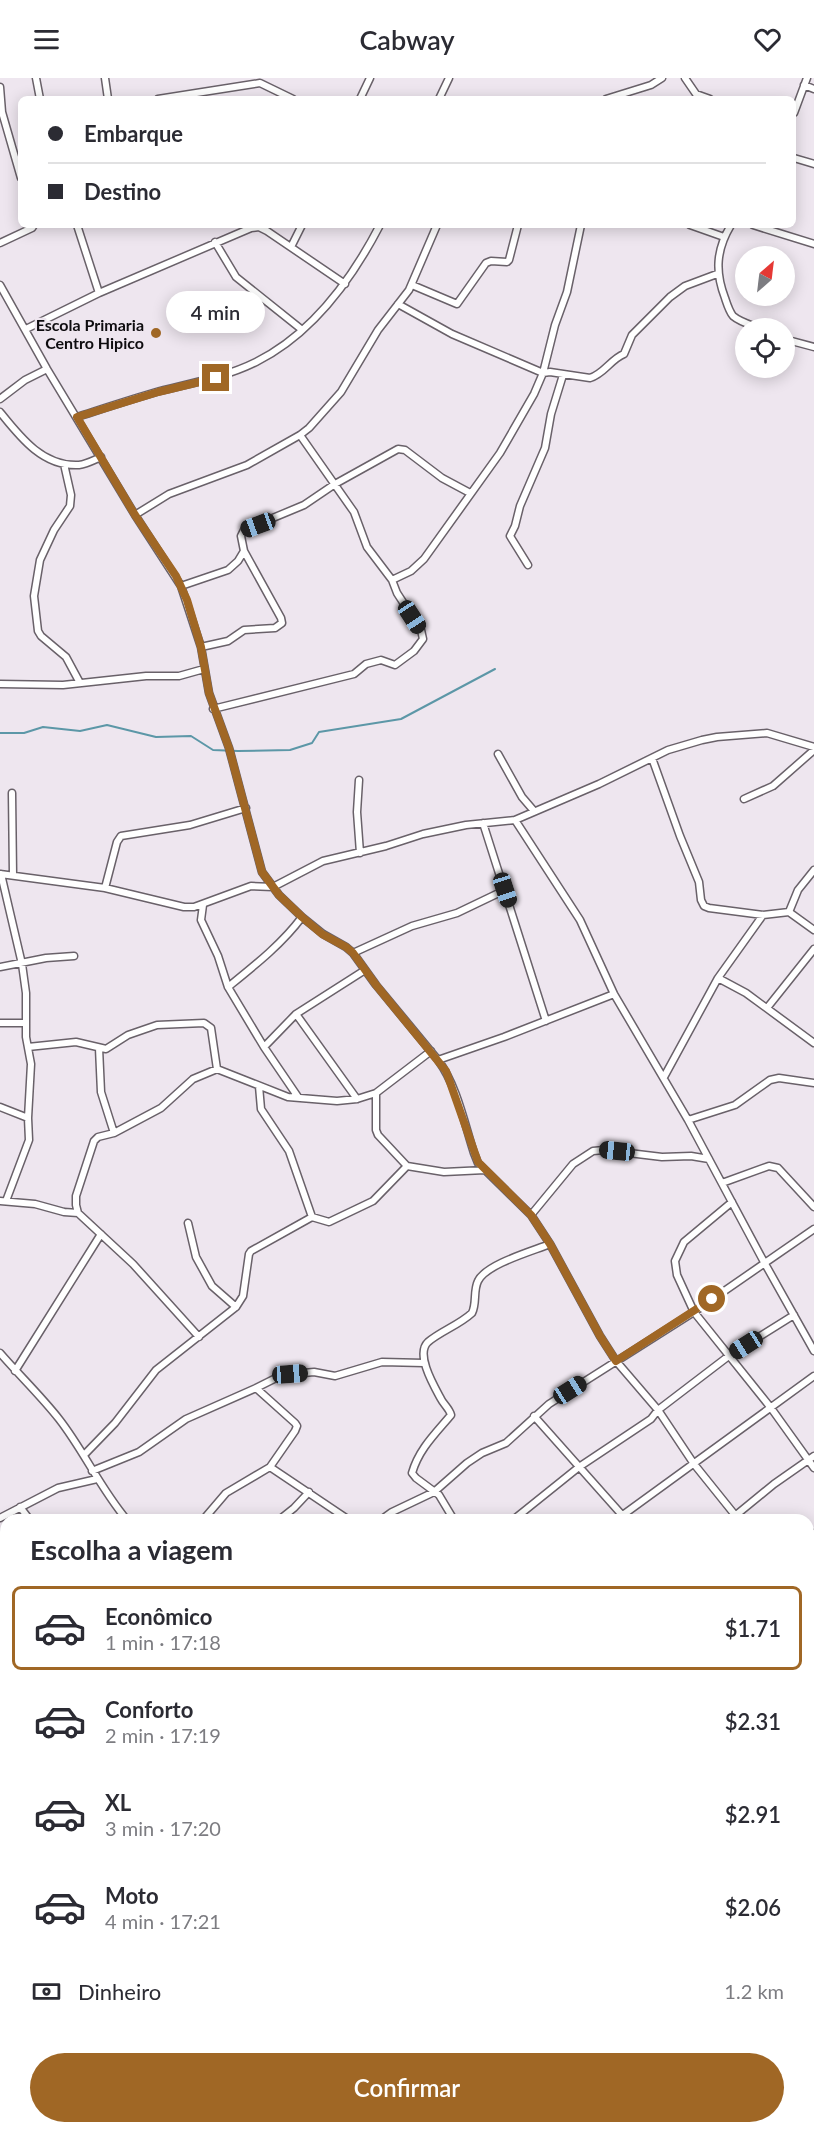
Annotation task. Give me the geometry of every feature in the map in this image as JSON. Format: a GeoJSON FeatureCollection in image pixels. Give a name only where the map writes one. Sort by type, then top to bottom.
{"type":"FeatureCollection","features":[{"type":"Feature","properties":{"kind":"street"},"geometry":{"type":"LineString","coordinates":[[36,78],[39,96]]}},
{"type":"Feature","properties":{"kind":"street"},"geometry":{"type":"LineString","coordinates":[[105,78],[108,96]]}},
{"type":"Feature","properties":{"kind":"street"},"geometry":{"type":"LineString","coordinates":[[361,96],[370,78]]}},
{"type":"Feature","properties":{"kind":"street"},"geometry":{"type":"LineString","coordinates":[[440,96],[449,78]]}},
{"type":"Feature","properties":{"kind":"street"},"geometry":{"type":"LineString","coordinates":[[616,96],[651,85],[662,78]]}},
{"type":"Feature","properties":{"kind":"street"},"geometry":{"type":"LineString","coordinates":[[685,78],[695,96]]}},
{"type":"Feature","properties":{"kind":"street"},"geometry":{"type":"LineString","coordinates":[[174,96],[261,80],[288,96]]}},
{"type":"Feature","properties":{"kind":"street"},"geometry":{"type":"LineString","coordinates":[[796,107],[806,82],[814,89]]}},
{"type":"Feature","properties":{"kind":"street"},"geometry":{"type":"LineString","coordinates":[[0,87],[2,112],[18,168]]}},
{"type":"Feature","properties":{"kind":"street"},"geometry":{"type":"LineString","coordinates":[[796,159],[814,164]]}},
{"type":"Feature","properties":{"kind":"street"},"geometry":{"type":"LineString","coordinates":[[0,243],[32,228]]}},
{"type":"Feature","properties":{"kind":"street"},"geometry":{"type":"LineString","coordinates":[[79,228],[99,293]]}},
{"type":"Feature","properties":{"kind":"street"},"geometry":{"type":"LineString","coordinates":[[26,329],[99,293],[251,228]]}},
{"type":"Feature","properties":{"kind":"street"},"geometry":{"type":"LineString","coordinates":[[261,228],[345,284]]}},
{"type":"Feature","properties":{"kind":"street"},"geometry":{"type":"LineString","coordinates":[[291,247],[300,228]]}},
{"type":"Feature","properties":{"kind":"street"},"geometry":{"type":"LineString","coordinates":[[77,417],[231,373],[256,363],[275,351],[323,310],[345,284],[378,228]]}},
{"type":"Feature","properties":{"kind":"street"},"geometry":{"type":"LineString","coordinates":[[135,515],[169,494],[247,465],[300,435],[334,401],[378,330],[412,285],[436,228]]}},
{"type":"Feature","properties":{"kind":"street"},"geometry":{"type":"LineString","coordinates":[[412,285],[457,304],[486,263],[509,260],[517,228]]}},
{"type":"Feature","properties":{"kind":"street"},"geometry":{"type":"LineString","coordinates":[[392,579],[411,571],[424,559],[500,453],[534,394],[543,373],[555,325],[569,284],[580,228]]}},
{"type":"Feature","properties":{"kind":"street"},"geometry":{"type":"LineString","coordinates":[[698,228],[724,237]]}},
{"type":"Feature","properties":{"kind":"street"},"geometry":{"type":"LineString","coordinates":[[728,228],[724,237],[717,274],[731,312],[738,318]]}},
{"type":"Feature","properties":{"kind":"street"},"geometry":{"type":"LineString","coordinates":[[763,228],[814,244]]}},
{"type":"Feature","properties":{"kind":"street"},"geometry":{"type":"LineString","coordinates":[[215,243],[236,277],[302,329]]}},
{"type":"Feature","properties":{"kind":"street"},"geometry":{"type":"LineString","coordinates":[[398,304],[452,334],[543,373],[550,372],[582,378],[596,376],[615,358],[624,354],[632,335],[670,297],[685,286],[717,274]]}},
{"type":"Feature","properties":{"kind":"street"},"geometry":{"type":"LineString","coordinates":[[1,289],[135,515],[181,586],[201,647],[213,709],[229,748],[246,808],[258,864],[273,887],[302,917],[322,934],[353,953],[376,985],[438,1060],[452,1085],[474,1153],[485,1170],[531,1215],[550,1244],[616,1361],[658,1410],[693,1464],[732,1514]]}},
{"type":"Feature","properties":{"kind":"street"},"geometry":{"type":"LineString","coordinates":[[795,342],[814,347]]}},
{"type":"Feature","properties":{"kind":"street"},"geometry":{"type":"LineString","coordinates":[[0,399],[25,380],[47,369]]}},
{"type":"Feature","properties":{"kind":"street"},"geometry":{"type":"LineString","coordinates":[[528,565],[509,539],[520,506],[545,448],[551,414],[563,375]]}},
{"type":"Feature","properties":{"kind":"street"},"geometry":{"type":"LineString","coordinates":[[0,412],[29,446],[46,457],[64,464],[79,465],[101,457]]}},
{"type":"Feature","properties":{"kind":"street"},"geometry":{"type":"LineString","coordinates":[[213,709],[354,674],[366,664],[381,660],[395,665],[414,651],[423,639],[421,630],[397,593],[392,579],[372,556],[354,512],[300,435]]}},
{"type":"Feature","properties":{"kind":"street"},"geometry":{"type":"LineString","coordinates":[[201,647],[222,643],[244,630],[274,628],[282,623],[244,551],[241,536],[244,530],[304,505],[335,484],[401,448],[442,478],[470,493]]}},
{"type":"Feature","properties":{"kind":"street"},"geometry":{"type":"LineString","coordinates":[[64,464],[71,495],[70,506],[54,530],[40,561],[34,596],[38,631],[66,657],[80,683]]}},
{"type":"Feature","properties":{"kind":"street"},"geometry":{"type":"LineString","coordinates":[[181,586],[228,570],[238,561],[244,551]]}},
{"type":"Feature","properties":{"kind":"street"},"geometry":{"type":"LineString","coordinates":[[0,684],[63,685],[146,676],[179,676],[204,669]]}},
{"type":"Feature","properties":{"kind":"street"},"geometry":{"type":"LineString","coordinates":[[78,1212],[64,1212],[35,1204],[3,1201],[29,1140],[28,1118],[32,1064],[28,1047],[26,993],[22,964],[1,874],[105,888],[184,907],[203,905],[251,886],[273,887],[318,863],[434,831],[516,820],[652,758],[682,746],[717,737],[775,734],[814,748],[773,786],[744,799]]}},
{"type":"Feature","properties":{"kind":"street"},"geometry":{"type":"LineString","coordinates":[[498,754],[522,797],[534,811]]}},
{"type":"Feature","properties":{"kind":"street"},"geometry":{"type":"LineString","coordinates":[[652,758],[699,882],[701,900],[705,906],[709,909],[762,915],[789,912],[814,930]]}},
{"type":"Feature","properties":{"kind":"street"},"geometry":{"type":"LineString","coordinates":[[359,780],[357,812],[360,853]]}},
{"type":"Feature","properties":{"kind":"street"},"geometry":{"type":"LineString","coordinates":[[12,793],[13,876]]}},
{"type":"Feature","properties":{"kind":"street"},"geometry":{"type":"LineString","coordinates":[[105,888],[117,842],[121,836],[190,825],[246,808]]}},
{"type":"Feature","properties":{"kind":"street"},"geometry":{"type":"LineString","coordinates":[[516,820],[580,920],[614,993],[664,1077],[814,1351]]}},
{"type":"Feature","properties":{"kind":"street"},"geometry":{"type":"LineString","coordinates":[[483,823],[546,1021]]}},
{"type":"Feature","properties":{"kind":"street"},"geometry":{"type":"LineString","coordinates":[[789,912],[798,890],[814,870]]}},
{"type":"Feature","properties":{"kind":"street"},"geometry":{"type":"LineString","coordinates":[[353,953],[412,926],[458,913],[505,890]]}},
{"type":"Feature","properties":{"kind":"street"},"geometry":{"type":"LineString","coordinates":[[203,905],[201,920],[218,956],[228,987],[264,1047],[298,1097]]}},
{"type":"Feature","properties":{"kind":"street"},"geometry":{"type":"LineString","coordinates":[[664,1077],[718,978],[762,915]]}},
{"type":"Feature","properties":{"kind":"street"},"geometry":{"type":"LineString","coordinates":[[228,987],[282,940],[302,917]]}},
{"type":"Feature","properties":{"kind":"street"},"geometry":{"type":"LineString","coordinates":[[767,1008],[814,949]]}},
{"type":"Feature","properties":{"kind":"street"},"geometry":{"type":"LineString","coordinates":[[0,967],[46,958],[74,956]]}},
{"type":"Feature","properties":{"kind":"street"},"geometry":{"type":"LineString","coordinates":[[264,1047],[296,1014],[365,969]]}},
{"type":"Feature","properties":{"kind":"street"},"geometry":{"type":"LineString","coordinates":[[718,978],[746,993],[814,1043]]}},
{"type":"Feature","properties":{"kind":"street"},"geometry":{"type":"LineString","coordinates":[[438,1060],[546,1021],[614,993]]}},
{"type":"Feature","properties":{"kind":"street"},"geometry":{"type":"LineString","coordinates":[[296,1014],[357,1099]]}},
{"type":"Feature","properties":{"kind":"street"},"geometry":{"type":"LineString","coordinates":[[0,1023],[26,1023]]}},
{"type":"Feature","properties":{"kind":"street"},"geometry":{"type":"LineString","coordinates":[[28,1047],[76,1042],[99,1048],[110,1048],[128,1035],[157,1025],[204,1023],[211,1028],[217,1069]]}},
{"type":"Feature","properties":{"kind":"street"},"geometry":{"type":"LineString","coordinates":[[99,1048],[101,1092],[114,1132]]}},
{"type":"Feature","properties":{"kind":"street"},"geometry":{"type":"LineString","coordinates":[[199,1337],[141,1272],[78,1212],[76,1196],[94,1141],[98,1137],[114,1132],[161,1108],[193,1079],[217,1069],[274,1093],[327,1101],[357,1099],[376,1093],[431,1051]]}},
{"type":"Feature","properties":{"kind":"street"},"geometry":{"type":"LineString","coordinates":[[688,1120],[735,1105],[770,1080],[779,1078],[814,1083]]}},
{"type":"Feature","properties":{"kind":"street"},"geometry":{"type":"LineString","coordinates":[[258,1086],[261,1109],[288,1151],[312,1217]]}},
{"type":"Feature","properties":{"kind":"street"},"geometry":{"type":"LineString","coordinates":[[376,1093],[378,1135],[407,1166],[444,1172],[485,1170]]}},
{"type":"Feature","properties":{"kind":"street"},"geometry":{"type":"LineString","coordinates":[[0,1107],[28,1118]]}},
{"type":"Feature","properties":{"kind":"street"},"geometry":{"type":"LineString","coordinates":[[531,1215],[573,1164],[593,1151],[604,1150],[662,1157],[683,1155],[709,1159]]}},
{"type":"Feature","properties":{"kind":"street"},"geometry":{"type":"LineString","coordinates":[[84,1455],[115,1423],[156,1370],[236,1307],[243,1296],[251,1251],[312,1217],[329,1222],[373,1201],[407,1166]]}},
{"type":"Feature","properties":{"kind":"street"},"geometry":{"type":"LineString","coordinates":[[722,1183],[769,1166],[778,1168],[814,1207]]}},
{"type":"Feature","properties":{"kind":"street"},"geometry":{"type":"LineString","coordinates":[[732,1202],[692,1235],[679,1250],[675,1261],[681,1288],[694,1312],[811,1458],[814,1468]]}},
{"type":"Feature","properties":{"kind":"street"},"geometry":{"type":"LineString","coordinates":[[188,1223],[196,1257],[207,1278],[212,1286],[236,1307]]}},
{"type":"Feature","properties":{"kind":"street"},"geometry":{"type":"LineString","coordinates":[[389,1514],[434,1492],[467,1463],[482,1453],[506,1443],[549,1404],[694,1312],[814,1229]]}},
{"type":"Feature","properties":{"kind":"street"},"geometry":{"type":"LineString","coordinates":[[15,1371],[101,1234]]}},
{"type":"Feature","properties":{"kind":"street"},"geometry":{"type":"LineString","coordinates":[[451,1514],[442,1499],[412,1473],[416,1458],[422,1448],[451,1415],[424,1363],[423,1350],[428,1342],[472,1314],[475,1308],[477,1284],[483,1274],[550,1244]]}},
{"type":"Feature","properties":{"kind":"street"},"geometry":{"type":"LineString","coordinates":[[520,1514],[579,1467],[651,1419],[658,1410],[730,1355],[794,1315]]}},
{"type":"Feature","properties":{"kind":"street"},"geometry":{"type":"LineString","coordinates":[[0,1353],[59,1418],[97,1479],[123,1514]]}},
{"type":"Feature","properties":{"kind":"street"},"geometry":{"type":"LineString","coordinates":[[92,1471],[147,1448],[186,1419],[282,1374],[314,1372],[335,1376],[382,1362],[424,1363]]}},
{"type":"Feature","properties":{"kind":"street"},"geometry":{"type":"LineString","coordinates":[[623,1514],[814,1376]]}},
{"type":"Feature","properties":{"kind":"street"},"geometry":{"type":"LineString","coordinates":[[207,1514],[226,1493],[270,1467],[297,1426],[256,1388]]}},
{"type":"Feature","properties":{"kind":"street"},"geometry":{"type":"LineString","coordinates":[[534,1416],[617,1514]]}},
{"type":"Feature","properties":{"kind":"street"},"geometry":{"type":"LineString","coordinates":[[740,1514],[774,1484],[811,1458]]}},
{"type":"Feature","properties":{"kind":"street"},"geometry":{"type":"LineString","coordinates":[[270,1467],[340,1514]]}},
{"type":"Feature","properties":{"kind":"street"},"geometry":{"type":"LineString","coordinates":[[7,1514],[58,1488],[97,1479]]}},
{"type":"Feature","properties":{"kind":"street"},"geometry":{"type":"LineString","coordinates":[[286,1514],[309,1492]]}},
{"type":"Feature","properties":{"kind":"street"},"geometry":{"type":"LineString","coordinates":[[20,1507],[25,1514]]}},
{"type":"Feature","properties":{"kind":"waterway"},"geometry":{"type":"LineString","coordinates":[[0,733],[24,733],[43,727],[80,731],[107,725],[156,737],[191,736],[213,750],[290,750],[312,743],[319,732],[401,719],[495,669]]}},
{"type":"Feature","properties":{"kind":"place","name":"Escola Primaria Centro Hipico"},"geometry":{"type":"Point","coordinates":[156,333]}},
{"type":"Feature","properties":{"kind":"route"},"geometry":{"type":"LineString","coordinates":[[216,378],[158,392],[77,417],[135,515],[176,576],[187,600],[201,647],[213,709],[229,748],[246,808],[258,864],[262,872],[279,895],[302,917],[322,934],[353,953],[446,1071],[478,1162],[531,1215],[550,1244],[616,1361],[712,1299]]}}]}
